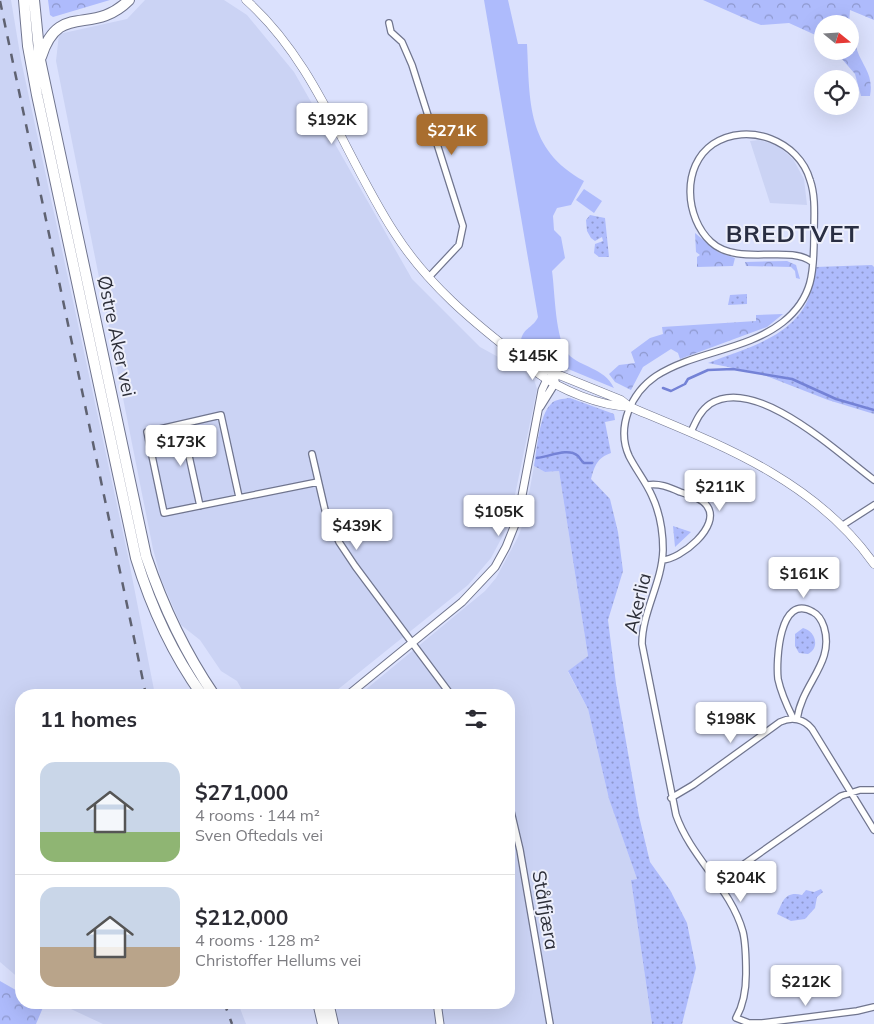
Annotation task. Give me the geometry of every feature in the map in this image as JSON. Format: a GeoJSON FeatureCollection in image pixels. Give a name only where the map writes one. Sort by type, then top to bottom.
{"type":"FeatureCollection","features":[{"type":"Feature","properties":{"kind":"highway","name":"Østre Aker vei"},"geometry":{"type":"LineString","coordinates":[[24,0],[28,46],[36,95],[136,558],[148,596],[163,629],[198,689]]}},
{"type":"Feature","properties":{"kind":"highway","name":"Østre Aker vei"},"geometry":{"type":"LineString","coordinates":[[34,0],[40,60],[146,556],[172,623],[188,655],[210,689]]}},
{"type":"Feature","properties":{"kind":"highway"},"geometry":{"type":"LineString","coordinates":[[40,60],[48,35],[58,24],[66,20],[110,14],[129,0]]}},
{"type":"Feature","properties":{"kind":"highway"},"geometry":{"type":"LineString","coordinates":[[320,1009],[323,1024]]}},
{"type":"Feature","properties":{"kind":"highway"},"geometry":{"type":"LineString","coordinates":[[330,1009],[333,1024]]}},
{"type":"Feature","properties":{"kind":"main road"},"geometry":{"type":"LineString","coordinates":[[246,0],[277,31],[301,65],[393,231],[429,278],[467,316],[547,379],[555,384],[612,405],[630,407]]}},
{"type":"Feature","properties":{"kind":"main road"},"geometry":{"type":"LineString","coordinates":[[524,361],[621,400],[630,407],[690,432],[778,475],[810,497],[843,525],[874,564]]}},
{"type":"Feature","properties":{"kind":"street"},"geometry":{"type":"LineString","coordinates":[[390,23],[391,32],[402,42],[422,92],[463,226],[460,245],[429,278]]}},
{"type":"Feature","properties":{"kind":"street"},"geometry":{"type":"LineString","coordinates":[[630,407],[636,395],[645,384],[672,366],[753,339],[773,330],[798,310],[807,294],[812,262],[814,203],[811,181],[804,164],[793,150],[775,140],[744,135],[727,138],[712,145],[696,163],[690,182],[690,194],[695,219],[710,242],[734,253],[802,257],[812,262]]}},
{"type":"Feature","properties":{"kind":"street"},"geometry":{"type":"LineString","coordinates":[[355,689],[471,594],[485,579],[504,552],[518,517],[542,390],[547,379],[555,374]]}},
{"type":"Feature","properties":{"kind":"street"},"geometry":{"type":"LineString","coordinates":[[540,407],[555,384],[555,374]]}},
{"type":"Feature","properties":{"kind":"street"},"geometry":{"type":"LineString","coordinates":[[690,432],[699,415],[718,400],[731,399],[758,403],[790,416],[874,480]]}},
{"type":"Feature","properties":{"kind":"street","name":"Akerlia"},"geometry":{"type":"LineString","coordinates":[[630,407],[625,429],[625,442],[630,457],[647,485],[660,523],[662,560],[642,629],[642,644],[671,798],[683,834],[717,883],[736,916],[744,938],[745,994],[736,1018],[749,1023],[762,1023],[857,1011],[874,1006]]}},
{"type":"Feature","properties":{"kind":"street"},"geometry":{"type":"LineString","coordinates":[[239,497],[221,415],[147,432],[164,513],[318,482]]}},
{"type":"Feature","properties":{"kind":"street"},"geometry":{"type":"LineString","coordinates":[[182,424],[200,506]]}},
{"type":"Feature","properties":{"kind":"street"},"geometry":{"type":"LineString","coordinates":[[312,454],[329,518],[345,552],[447,689]]}},
{"type":"Feature","properties":{"kind":"street","name":"Akerlia"},"geometry":{"type":"LineString","coordinates":[[647,485],[661,485],[680,491],[704,502],[710,511],[710,520],[702,534],[677,558],[662,560]]}},
{"type":"Feature","properties":{"kind":"street"},"geometry":{"type":"LineString","coordinates":[[843,525],[874,504]]}},
{"type":"Feature","properties":{"kind":"street"},"geometry":{"type":"LineString","coordinates":[[806,610],[815,612],[820,619],[828,644],[825,656],[801,700],[795,719],[780,688],[777,672],[778,651],[788,617],[796,611],[806,610]]}},
{"type":"Feature","properties":{"kind":"street"},"geometry":{"type":"LineString","coordinates":[[671,798],[693,785],[776,724],[785,719],[795,719],[807,723],[812,729],[874,830]]}},
{"type":"Feature","properties":{"kind":"street"},"geometry":{"type":"LineString","coordinates":[[717,883],[832,802],[851,792],[874,790]]}},
{"type":"Feature","properties":{"kind":"street","name":"Stålfjæra"},"geometry":{"type":"LineString","coordinates":[[515,829],[550,1024]]}},
{"type":"Feature","properties":{"kind":"street"},"geometry":{"type":"LineString","coordinates":[[438,1009],[440,1024]]}},
{"type":"Feature","properties":{"kind":"shaded area"},"geometry":{"type":"Polygon","coordinates":[[[0,0],[11,0],[21,60],[128,556],[154,689],[15,689],[15,975],[0,962],[0,0]]]}},
{"type":"Feature","properties":{"kind":"shaded area"},"geometry":{"type":"Polygon","coordinates":[[[145,0],[224,0],[247,15],[294,72],[412,279],[480,347],[533,376],[537,389],[509,524],[491,558],[468,585],[338,689],[242,689],[237,681],[221,671],[200,640],[181,625],[161,579],[153,549],[56,61],[59,34],[127,19],[145,0]]]}},
{"type":"Feature","properties":{"kind":"shaded area"},"geometry":{"type":"Polygon","coordinates":[[[759,140],[777,145],[793,159],[804,179],[807,205],[770,203],[750,141],[759,140]]]}},
{"type":"Feature","properties":{"kind":"shaded area"},"geometry":{"type":"Polygon","coordinates":[[[534,466],[545,472],[559,471],[588,656],[568,672],[588,709],[609,799],[637,879],[631,880],[652,1024],[339,1024],[336,1009],[515,1009],[515,689],[366,689],[485,591],[496,578],[518,537],[524,521],[534,466]]]}},
{"type":"Feature","properties":{"kind":"shaded area"},"geometry":{"type":"Polygon","coordinates":[[[71,1009],[240,1009],[246,1024],[103,1024],[71,1009]]]}},
{"type":"Feature","properties":{"kind":"green space"},"geometry":{"type":"Polygon","coordinates":[[[48,0],[110,0],[53,17],[50,15],[48,0]]]}},
{"type":"Feature","properties":{"kind":"green space"},"geometry":{"type":"Polygon","coordinates":[[[484,0],[508,0],[518,44],[527,44],[531,104],[541,139],[551,154],[565,168],[584,181],[571,205],[557,208],[553,216],[554,230],[561,237],[565,258],[552,271],[556,315],[560,338],[568,354],[573,359],[604,376],[614,388],[561,366],[521,340],[524,333],[538,317],[484,0]]]}},
{"type":"Feature","properties":{"kind":"green space"},"geometry":{"type":"Polygon","coordinates":[[[703,0],[874,0],[874,20],[850,10],[850,15],[814,15],[814,34],[789,23],[761,25],[703,0]]]}},
{"type":"Feature","properties":{"kind":"green space"},"geometry":{"type":"Polygon","coordinates":[[[859,54],[871,82],[870,96],[861,96],[859,70],[852,70],[843,60],[859,60],[859,54]]]}},
{"type":"Feature","properties":{"kind":"green space"},"geometry":{"type":"Polygon","coordinates":[[[584,189],[602,201],[594,213],[576,200],[584,189]]]}},
{"type":"Feature","properties":{"kind":"green space"},"geometry":{"type":"Polygon","coordinates":[[[590,215],[605,218],[609,257],[599,257],[594,253],[595,244],[603,241],[602,237],[595,241],[587,231],[586,220],[590,215]]]}},
{"type":"Feature","properties":{"kind":"green space"},"geometry":{"type":"Polygon","coordinates":[[[695,233],[718,252],[735,258],[733,266],[697,267],[697,257],[700,255],[696,252],[695,233]]]}},
{"type":"Feature","properties":{"kind":"green space"},"geometry":{"type":"Polygon","coordinates":[[[787,261],[796,265],[800,279],[796,278],[795,271],[791,267],[746,266],[745,262],[787,261]]]}},
{"type":"Feature","properties":{"kind":"green space"},"geometry":{"type":"Polygon","coordinates":[[[872,265],[874,267],[874,414],[828,400],[759,373],[708,363],[766,340],[792,322],[802,311],[809,297],[815,267],[872,265]]]}},
{"type":"Feature","properties":{"kind":"green space"},"geometry":{"type":"Polygon","coordinates":[[[747,294],[747,304],[728,305],[730,295],[747,294]]]}},
{"type":"Feature","properties":{"kind":"green space"},"geometry":{"type":"Polygon","coordinates":[[[783,314],[767,327],[680,359],[678,353],[671,349],[643,367],[631,390],[615,382],[609,374],[619,365],[635,363],[631,352],[650,338],[663,334],[662,327],[756,321],[756,315],[783,314]]]}},
{"type":"Feature","properties":{"kind":"green space"},"geometry":{"type":"Polygon","coordinates":[[[570,398],[614,414],[615,420],[605,422],[611,453],[597,463],[591,479],[610,499],[618,532],[623,571],[608,620],[616,684],[639,816],[650,862],[670,890],[687,923],[696,968],[682,1024],[652,1024],[631,880],[637,879],[609,799],[588,709],[568,671],[588,656],[559,471],[545,472],[534,466],[541,424],[547,409],[559,399],[570,398]]]}},
{"type":"Feature","properties":{"kind":"green space"},"geometry":{"type":"Polygon","coordinates":[[[673,526],[691,532],[675,547],[673,526]]]}},
{"type":"Feature","properties":{"kind":"green space"},"geometry":{"type":"Polygon","coordinates":[[[803,628],[811,632],[815,640],[814,648],[808,654],[799,653],[795,646],[795,634],[803,628]]]}},
{"type":"Feature","properties":{"kind":"green space"},"geometry":{"type":"Polygon","coordinates":[[[821,889],[823,892],[817,897],[815,908],[805,919],[791,921],[777,914],[783,901],[788,896],[792,894],[802,895],[806,890],[814,892],[821,889]]]}},
{"type":"Feature","properties":{"kind":"green space"},"geometry":{"type":"Polygon","coordinates":[[[0,981],[15,990],[15,1009],[42,1009],[36,1024],[0,1024],[0,981]]]}},
{"type":"Feature","properties":{"kind":"waterway"},"geometry":{"type":"LineString","coordinates":[[663,388],[671,391],[685,384],[688,379],[708,370],[733,369],[792,379],[836,399],[874,410]]}},
{"type":"Feature","properties":{"kind":"waterway"},"geometry":{"type":"LineString","coordinates":[[537,458],[569,452],[574,453],[584,463],[592,463]]}},
{"type":"Feature","properties":{"kind":"railway"},"geometry":{"type":"LineString","coordinates":[[0,1],[145,689]]}},
{"type":"Feature","properties":{"kind":"railway"},"geometry":{"type":"LineString","coordinates":[[227,1009],[232,1024]]}},
{"type":"Feature","properties":{"kind":"district","name":"BREDTVET"},"geometry":{"type":"Point","coordinates":[793,233]}}]}
